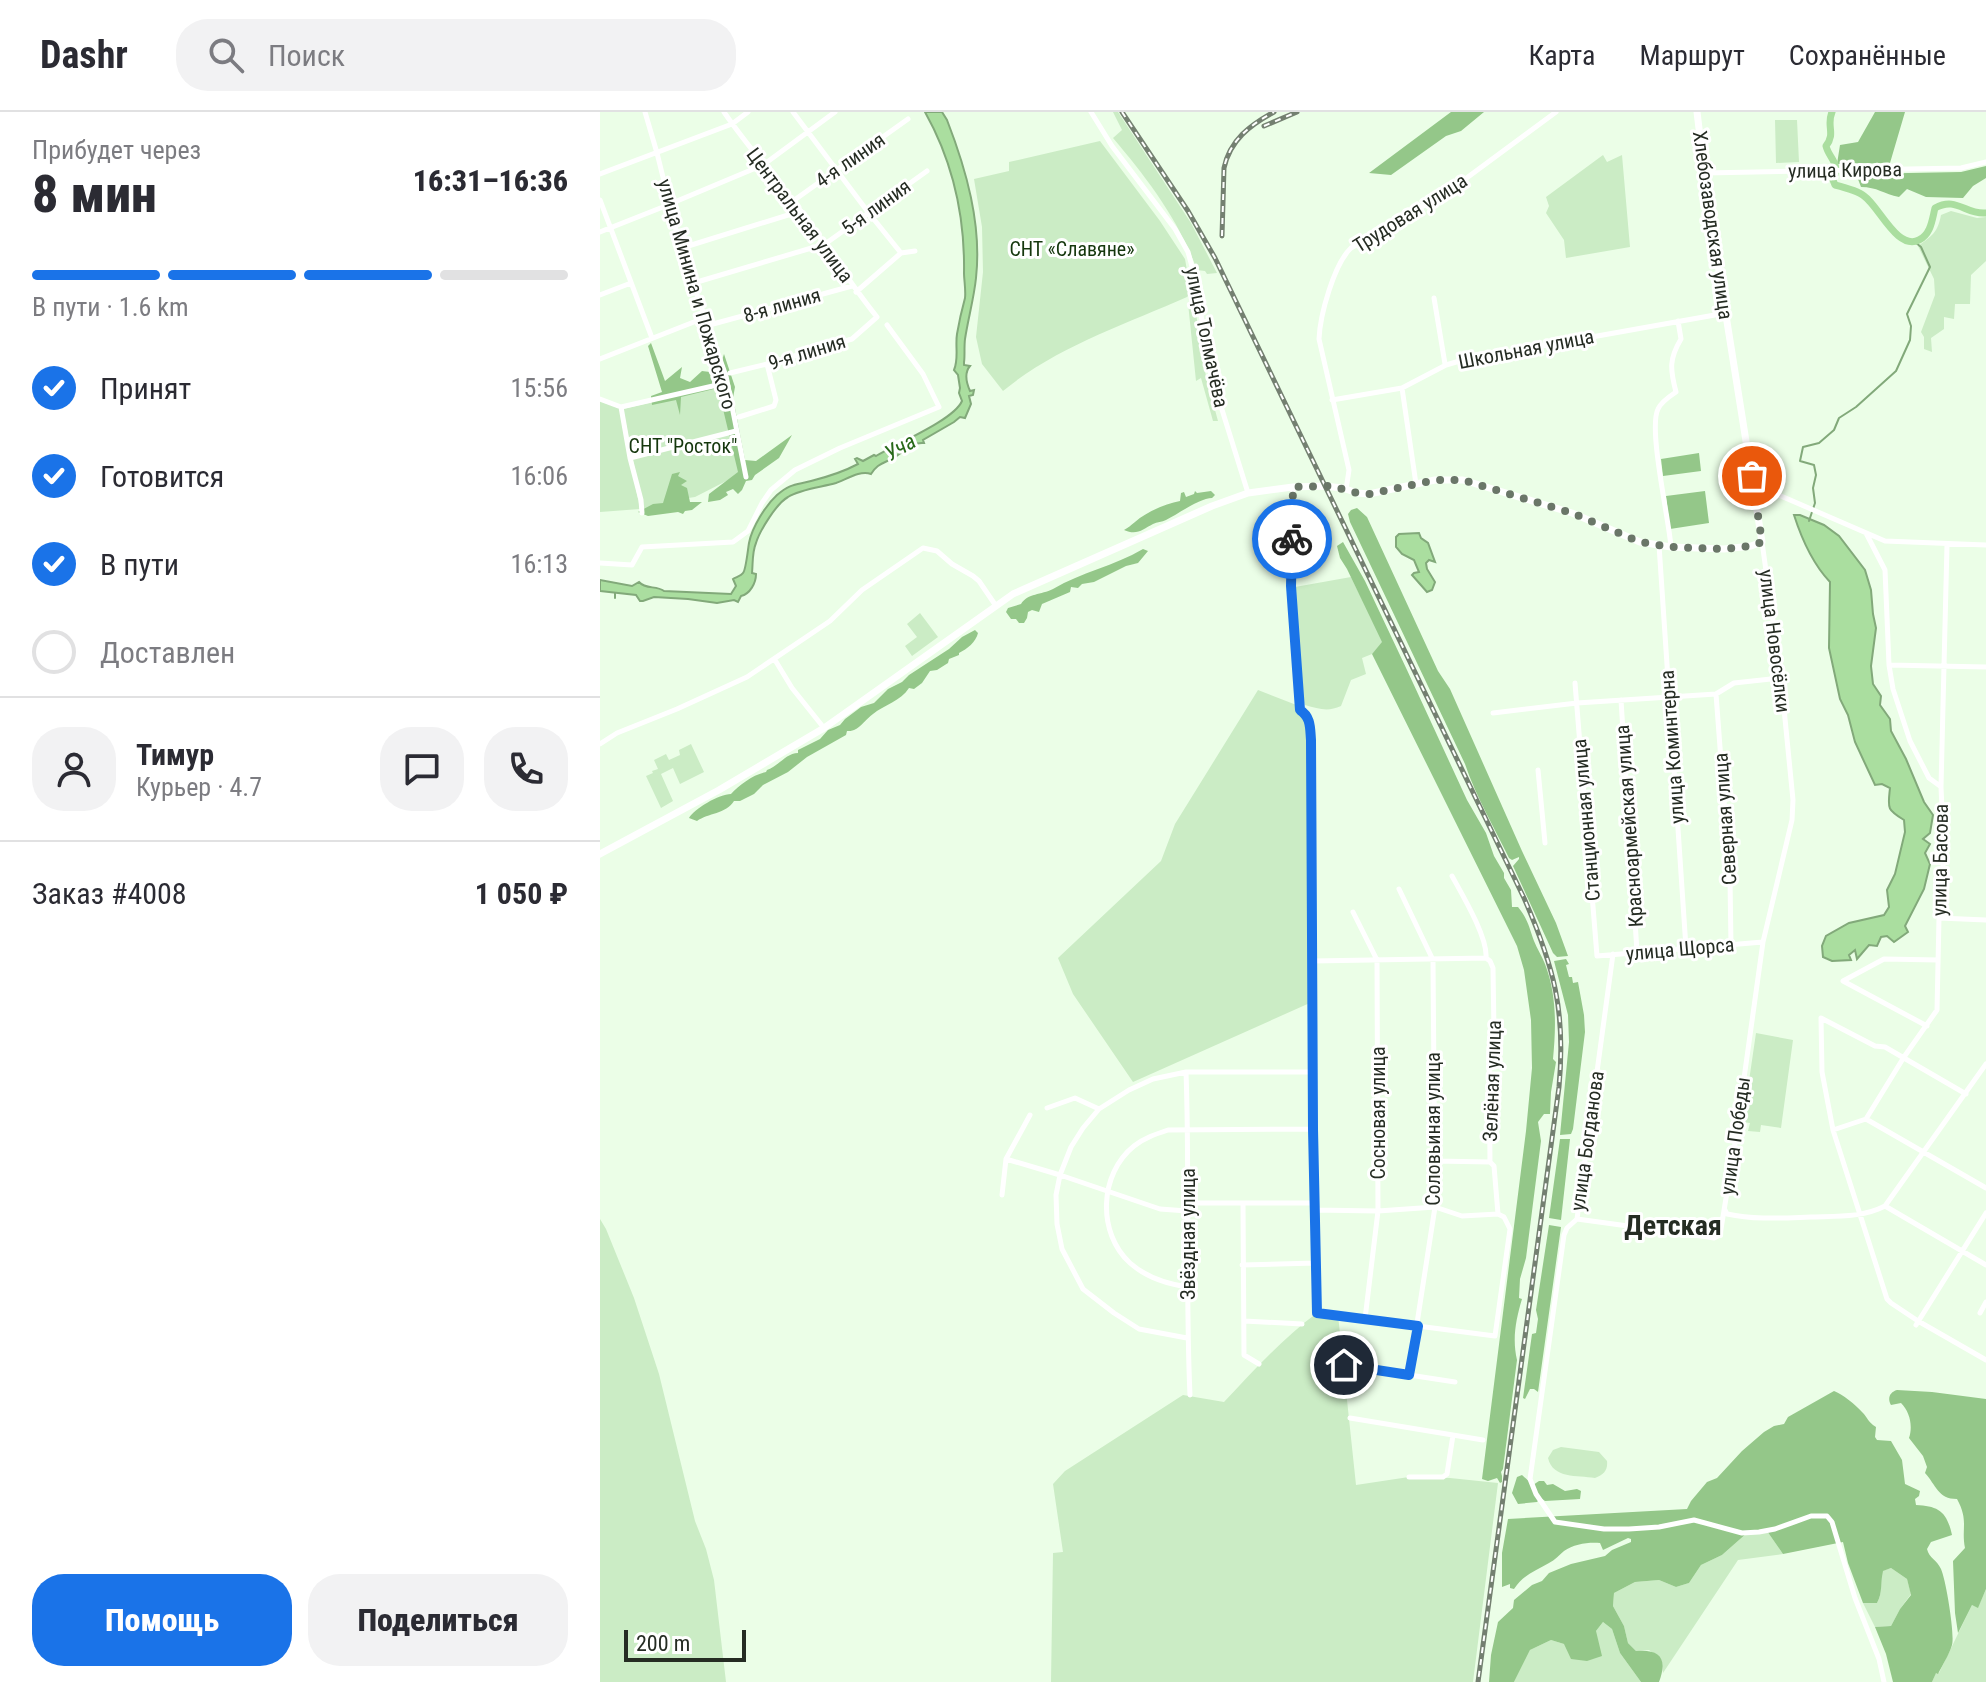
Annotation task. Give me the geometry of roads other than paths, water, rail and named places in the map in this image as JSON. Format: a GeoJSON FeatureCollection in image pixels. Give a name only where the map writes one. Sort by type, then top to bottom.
{"type":"FeatureCollection","features":[{"type":"Feature","properties":{"kind":"main road","name":"Хлебозаводская улица"},"geometry":{"type":"LineString","coordinates":[[1697,112],[1730,339]]}},
{"type":"Feature","properties":{"kind":"main road","name":"улица Новосёлки"},"geometry":{"type":"LineString","coordinates":[[1730,339],[1762,542]]}},
{"type":"Feature","properties":{"kind":"main road"},"geometry":{"type":"LineString","coordinates":[[601,852],[731,783],[824,728],[1024,588],[1248,493],[1332,486],[1369,494],[1449,479],[1463,480],[1572,513],[1640,542],[1671,547],[1724,549],[1762,542]]}},
{"type":"Feature","properties":{"kind":"street","name":"улица Минина и Пожарского"},"geometry":{"type":"LineString","coordinates":[[645,112],[681,250],[726,376],[746,477]]}},
{"type":"Feature","properties":{"kind":"street","name":"Центральная улица"},"geometry":{"type":"LineString","coordinates":[[724,112],[801,211],[856,292],[877,317]]}},
{"type":"Feature","properties":{"kind":"street"},"geometry":{"type":"LineString","coordinates":[[600,174],[732,124],[748,112]]}},
{"type":"Feature","properties":{"kind":"street"},"geometry":{"type":"LineString","coordinates":[[793,112],[901,253]]}},
{"type":"Feature","properties":{"kind":"street"},"geometry":{"type":"LineString","coordinates":[[677,201],[763,165],[835,112]]}},
{"type":"Feature","properties":{"kind":"street","name":"улица Толмачёва"},"geometry":{"type":"LineString","coordinates":[[1091,112],[1112,146],[1175,229],[1188,252],[1196,281],[1209,368],[1248,493]]}},
{"type":"Feature","properties":{"kind":"street","name":"Трудовая улица"},"geometry":{"type":"LineString","coordinates":[[1346,490],[1349,470],[1321,352],[1320,327],[1341,259],[1351,248],[1449,191],[1556,112]]}},
{"type":"Feature","properties":{"kind":"street","name":"4-я линия"},"geometry":{"type":"LineString","coordinates":[[793,201],[908,119]]}},
{"type":"Feature","properties":{"kind":"street","name":"улица Кирова"},"geometry":{"type":"LineString","coordinates":[[1704,173],[1961,168],[1986,162]]}},
{"type":"Feature","properties":{"kind":"street","name":"5-я линия"},"geometry":{"type":"LineString","coordinates":[[825,244],[927,171]]}},
{"type":"Feature","properties":{"kind":"street"},"geometry":{"type":"LineString","coordinates":[[600,200],[652,338]]}},
{"type":"Feature","properties":{"kind":"street"},"geometry":{"type":"LineString","coordinates":[[600,232],[668,205]]}},
{"type":"Feature","properties":{"kind":"street"},"geometry":{"type":"LineString","coordinates":[[685,247],[801,211]]}},
{"type":"Feature","properties":{"kind":"street"},"geometry":{"type":"LineString","coordinates":[[697,282],[825,244]]}},
{"type":"Feature","properties":{"kind":"street"},"geometry":{"type":"LineString","coordinates":[[856,292],[901,253],[915,251]]}},
{"type":"Feature","properties":{"kind":"street"},"geometry":{"type":"LineString","coordinates":[[600,295],[631,283]]}},
{"type":"Feature","properties":{"kind":"street","name":"8-я линия"},"geometry":{"type":"LineString","coordinates":[[713,324],[852,286]]}},
{"type":"Feature","properties":{"kind":"street"},"geometry":{"type":"LineString","coordinates":[[1434,298],[1446,365]]}},
{"type":"Feature","properties":{"kind":"street","name":"Школьная улица"},"geometry":{"type":"LineString","coordinates":[[1332,400],[1402,388],[1446,365],[1463,360],[1726,313]]}},
{"type":"Feature","properties":{"kind":"street","name":"9-я линия"},"geometry":{"type":"LineString","coordinates":[[730,373],[852,339],[877,317]]}},
{"type":"Feature","properties":{"kind":"street"},"geometry":{"type":"LineString","coordinates":[[600,359],[704,318]]}},
{"type":"Feature","properties":{"kind":"street"},"geometry":{"type":"LineString","coordinates":[[1671,547],[1657,445],[1657,409],[1676,392],[1671,355],[1681,339],[1678,321]]}},
{"type":"Feature","properties":{"kind":"street"},"geometry":{"type":"LineString","coordinates":[[600,563],[632,565],[642,547],[733,542],[751,527],[766,495],[795,470],[939,407],[923,374],[887,325]]}},
{"type":"Feature","properties":{"kind":"street"},"geometry":{"type":"LineString","coordinates":[[739,417],[774,406],[776,400],[767,364]]}},
{"type":"Feature","properties":{"kind":"street"},"geometry":{"type":"LineString","coordinates":[[600,399],[621,407],[726,383]]}},
{"type":"Feature","properties":{"kind":"street"},"geometry":{"type":"LineString","coordinates":[[1402,388],[1416,484]]}},
{"type":"Feature","properties":{"kind":"street"},"geometry":{"type":"LineString","coordinates":[[621,407],[642,513]]}},
{"type":"Feature","properties":{"kind":"street"},"geometry":{"type":"LineString","coordinates":[[630,458],[736,431]]}},
{"type":"Feature","properties":{"kind":"street"},"geometry":{"type":"LineString","coordinates":[[1243,475],[1250,484],[1262,490]]}},
{"type":"Feature","properties":{"kind":"street"},"geometry":{"type":"LineString","coordinates":[[1233,498],[1242,485],[1243,475]]}},
{"type":"Feature","properties":{"kind":"street"},"geometry":{"type":"LineString","coordinates":[[1752,476],[1767,490],[1885,541],[1986,545]]}},
{"type":"Feature","properties":{"kind":"street"},"geometry":{"type":"LineString","coordinates":[[1293,487],[1291,586],[1300,710],[1307,716],[1310,727],[1317,1313],[1418,1326]]}},
{"type":"Feature","properties":{"kind":"street"},"geometry":{"type":"LineString","coordinates":[[1755,494],[1767,490]]}},
{"type":"Feature","properties":{"kind":"street"},"geometry":{"type":"LineString","coordinates":[[1866,533],[1885,570],[1893,689],[1910,741],[1929,778],[1941,787]]}},
{"type":"Feature","properties":{"kind":"street","name":"улица Новосёлки"},"geometry":{"type":"LineString","coordinates":[[1762,542],[1781,678],[1793,800],[1792,820],[1763,942]]}},
{"type":"Feature","properties":{"kind":"street","name":"улица Коминтерна"},"geometry":{"type":"LineString","coordinates":[[1659,545],[1686,948]]}},
{"type":"Feature","properties":{"kind":"street","name":"улица Басова"},"geometry":{"type":"LineString","coordinates":[[1866,1119],[1937,1010],[1944,853],[1941,787],[1947,545]]}},
{"type":"Feature","properties":{"kind":"street"},"geometry":{"type":"LineString","coordinates":[[600,744],[617,733],[747,677],[830,621],[862,590],[923,548],[937,551],[979,581],[996,606]]}},
{"type":"Feature","properties":{"kind":"street"},"geometry":{"type":"LineString","coordinates":[[775,660],[792,688],[824,728]]}},
{"type":"Feature","properties":{"kind":"street"},"geometry":{"type":"LineString","coordinates":[[1889,665],[1986,667]]}},
{"type":"Feature","properties":{"kind":"street"},"geometry":{"type":"LineString","coordinates":[[1493,713],[1577,703],[1716,694],[1734,683],[1781,678]]}},
{"type":"Feature","properties":{"kind":"street","name":"Станционная улица"},"geometry":{"type":"LineString","coordinates":[[1575,683],[1597,956]]}},
{"type":"Feature","properties":{"kind":"street","name":"Северная улица"},"geometry":{"type":"LineString","coordinates":[[1716,694],[1730,880],[1731,945]]}},
{"type":"Feature","properties":{"kind":"street","name":"Красноармейская улица"},"geometry":{"type":"LineString","coordinates":[[1621,700],[1637,952]]}},
{"type":"Feature","properties":{"kind":"street"},"geometry":{"type":"LineString","coordinates":[[1538,770],[1545,843]]}},
{"type":"Feature","properties":{"kind":"street","name":"Зелёная улица"},"geometry":{"type":"LineString","coordinates":[[1418,1326],[1495,1336],[1510,1229],[1504,1217],[1498,1214],[1494,1166],[1490,1162],[1489,1049],[1494,1032],[1493,968],[1452,876]]}},
{"type":"Feature","properties":{"kind":"street","name":"Соловьиная улица"},"geometry":{"type":"LineString","coordinates":[[1399,889],[1433,960],[1435,1207],[1409,1375]]}},
{"type":"Feature","properties":{"kind":"street","name":"Сосновая улица"},"geometry":{"type":"LineString","coordinates":[[1353,912],[1377,960],[1378,1211],[1365,1319]]}},
{"type":"Feature","properties":{"kind":"street"},"geometry":{"type":"LineString","coordinates":[[1939,918],[1986,920]]}},
{"type":"Feature","properties":{"kind":"street","name":"улица Щорса"},"geometry":{"type":"LineString","coordinates":[[1597,956],[1763,942]]}},
{"type":"Feature","properties":{"kind":"street","name":"улица Победы"},"geometry":{"type":"LineString","coordinates":[[1577,1219],[1714,1238],[1720,1235],[1763,942]]}},
{"type":"Feature","properties":{"kind":"street","name":"улица Богданова"},"geometry":{"type":"LineString","coordinates":[[1613,954],[1577,1219],[1564,1235],[1530,1479],[1532,1488],[1555,1522],[1604,1529],[1659,1527],[1694,1520],[1747,1533],[1775,1529],[1811,1516],[1827,1516],[1832,1522],[1884,1682]]}},
{"type":"Feature","properties":{"kind":"street"},"geometry":{"type":"LineString","coordinates":[[1313,961],[1486,958]]}},
{"type":"Feature","properties":{"kind":"street"},"geometry":{"type":"LineString","coordinates":[[1927,1026],[1843,981],[1884,959],[1938,960]]}},
{"type":"Feature","properties":{"kind":"street"},"geometry":{"type":"LineString","coordinates":[[1966,1094],[1885,1047],[1875,1046],[1821,1018],[1822,1072],[1833,1130],[1889,1302],[1917,1323],[1986,1360]]}},
{"type":"Feature","properties":{"kind":"street"},"geometry":{"type":"LineString","coordinates":[[1724,1208],[1727,1214],[1753,1219],[1860,1214],[1885,1206],[1986,1064]]}},
{"type":"Feature","properties":{"kind":"street"},"geometry":{"type":"LineString","coordinates":[[1187,1338],[1139,1329],[1083,1289],[1062,1249],[1057,1224],[1056,1195],[1071,1147],[1099,1109],[1153,1079],[1186,1072],[1313,1072]]}},
{"type":"Feature","properties":{"kind":"street","name":"Звёздная улица"},"geometry":{"type":"LineString","coordinates":[[1186,1072],[1190,1395]]}},
{"type":"Feature","properties":{"kind":"street"},"geometry":{"type":"LineString","coordinates":[[1047,1108],[1075,1098],[1099,1109]]}},
{"type":"Feature","properties":{"kind":"street"},"geometry":{"type":"LineString","coordinates":[[1002,1195],[1006,1159],[1030,1115]]}},
{"type":"Feature","properties":{"kind":"street"},"geometry":{"type":"LineString","coordinates":[[1833,1130],[1866,1119],[1986,1188]]}},
{"type":"Feature","properties":{"kind":"street"},"geometry":{"type":"LineString","coordinates":[[1188,1287],[1148,1276],[1130,1264],[1110,1233],[1106,1211],[1108,1191],[1113,1172],[1123,1156],[1136,1144],[1168,1130],[1313,1129]]}},
{"type":"Feature","properties":{"kind":"street"},"geometry":{"type":"LineString","coordinates":[[1006,1159],[1160,1209],[1187,1211]]}},
{"type":"Feature","properties":{"kind":"street"},"geometry":{"type":"LineString","coordinates":[[1435,1161],[1490,1162]]}},
{"type":"Feature","properties":{"kind":"street"},"geometry":{"type":"LineString","coordinates":[[1187,1203],[1378,1211],[1435,1207],[1462,1216],[1498,1214]]}},
{"type":"Feature","properties":{"kind":"street"},"geometry":{"type":"LineString","coordinates":[[1243,1203],[1244,1355],[1259,1364]]}},
{"type":"Feature","properties":{"kind":"street"},"geometry":{"type":"LineString","coordinates":[[1885,1206],[1986,1265]]}},
{"type":"Feature","properties":{"kind":"street"},"geometry":{"type":"LineString","coordinates":[[1917,1323],[1986,1213]]}},
{"type":"Feature","properties":{"kind":"street"},"geometry":{"type":"LineString","coordinates":[[1242,1265],[1316,1263]]}},
{"type":"Feature","properties":{"kind":"street"},"geometry":{"type":"LineString","coordinates":[[1980,1313],[1986,1302]]}},
{"type":"Feature","properties":{"kind":"street"},"geometry":{"type":"LineString","coordinates":[[1244,1321],[1302,1324]]}},
{"type":"Feature","properties":{"kind":"street"},"geometry":{"type":"LineString","coordinates":[[1344,1365],[1455,1382]]}},
{"type":"Feature","properties":{"kind":"street"},"geometry":{"type":"LineString","coordinates":[[1350,1418],[1483,1440]]}},
{"type":"Feature","properties":{"kind":"street"},"geometry":{"type":"LineString","coordinates":[[1409,1477],[1443,1477],[1447,1474],[1453,1435]]}},
{"type":"Feature","properties":{"kind":"water","name":"Уча"},"geometry":{"type":"Polygon","coordinates":[[[925,112],[942,112],[947,120],[966,177],[977,237],[976,278],[964,362],[964,365],[970,366],[967,381],[970,391],[974,390],[973,395],[969,396],[971,404],[965,418],[960,417],[923,440],[924,443],[911,446],[878,466],[871,474],[858,474],[793,494],[784,500],[769,517],[758,538],[753,558],[755,581],[750,591],[738,602],[654,597],[640,601],[636,595],[600,591],[600,580],[632,586],[639,582],[664,591],[731,594],[736,586],[733,579],[744,571],[753,530],[777,495],[790,486],[852,467],[858,464],[857,458],[863,461],[876,456],[937,424],[962,401],[958,375],[954,370],[965,295],[962,230],[950,170],[925,112]]]}},
{"type":"Feature","properties":{"kind":"water"},"geometry":{"type":"Polygon","coordinates":[[[1794,515],[1824,525],[1839,536],[1865,570],[1876,628],[1871,666],[1873,684],[1881,696],[1880,705],[1890,719],[1891,731],[1933,815],[1930,833],[1923,839],[1930,844],[1925,853],[1930,864],[1924,889],[1905,926],[1908,932],[1894,942],[1887,936],[1881,937],[1877,946],[1869,945],[1857,959],[1855,950],[1849,955],[1851,960],[1832,961],[1823,957],[1822,946],[1826,936],[1849,923],[1884,915],[1889,907],[1887,890],[1895,874],[1905,832],[1904,820],[1890,807],[1890,788],[1875,785],[1855,742],[1840,699],[1829,648],[1830,582],[1808,551],[1794,515]]]}},
{"type":"Feature","properties":{"kind":"water"},"geometry":{"type":"Polygon","coordinates":[[[1419,533],[1428,543],[1435,562],[1429,560],[1426,563],[1435,582],[1432,590],[1427,592],[1412,575],[1419,572],[1414,560],[1396,547],[1399,534],[1419,533]]]}},
{"type":"Feature","properties":{"kind":"waterway"},"geometry":{"type":"LineString","coordinates":[[1832,112],[1826,146],[1835,165],[1835,185],[1864,196],[1903,239],[1911,242],[1923,237],[1935,208],[1943,205],[1986,213]]}},
{"type":"Feature","properties":{"kind":"waterway"},"geometry":{"type":"LineString","coordinates":[[1809,521],[1815,503],[1813,488],[1816,475],[1814,465],[1800,461],[1803,447],[1819,443],[1834,430],[1839,418],[1896,371],[1910,340],[1911,326],[1907,314],[1930,267],[1921,247],[1915,242]]}},
{"type":"Feature","properties":{"kind":"waterway"},"geometry":{"type":"LineString","coordinates":[[615,593],[615,598]]}},
{"type":"Feature","properties":{"kind":"railway"},"geometry":{"type":"LineString","coordinates":[[1122,112],[1188,211],[1215,258],[1524,898],[1543,946],[1555,990],[1561,1035],[1559,1087],[1478,1682]]}},
{"type":"Feature","properties":{"kind":"railway"},"geometry":{"type":"LineString","coordinates":[[1222,236],[1227,158],[1242,134],[1274,112]]}},
{"type":"Feature","properties":{"kind":"railway"},"geometry":{"type":"LineString","coordinates":[[1264,126],[1297,112]]}},
{"type":"Feature","properties":{"kind":"district","name":"Детская"},"geometry":{"type":"Point","coordinates":[1673,1225]}},
{"type":"Feature","properties":{"kind":"park label","name":"СНТ «Славяне»"},"geometry":{"type":"Point","coordinates":[1072,249]}},
{"type":"Feature","properties":{"kind":"park label","name":"СНТ \"Росток\""},"geometry":{"type":"Point","coordinates":[683,446]}}]}
